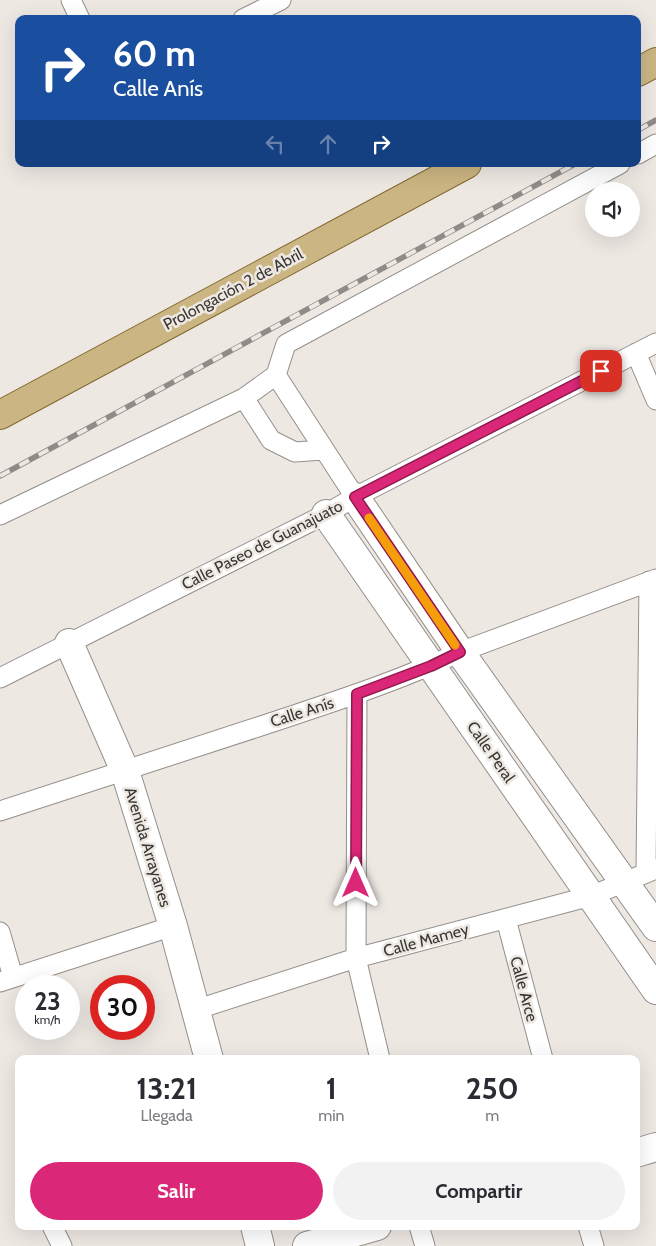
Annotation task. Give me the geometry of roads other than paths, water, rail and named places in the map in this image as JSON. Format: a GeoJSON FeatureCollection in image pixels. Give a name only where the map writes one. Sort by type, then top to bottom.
{"type":"FeatureCollection","features":[{"type":"Feature","properties":{"kind":"main road"},"geometry":{"type":"LineString","coordinates":[[641,70],[656,62]]}},
{"type":"Feature","properties":{"kind":"main road","name":"Prolongación 2 de Abril"},"geometry":{"type":"LineString","coordinates":[[0,415],[461,167]]}},
{"type":"Feature","properties":{"kind":"main road","name":"Calle Peral"},"geometry":{"type":"LineString","coordinates":[[355,497],[460,652],[642,874],[656,927]]}},
{"type":"Feature","properties":{"kind":"main road","name":"Calle Peral"},"geometry":{"type":"LineString","coordinates":[[326,514],[656,990]]}},
{"type":"Feature","properties":{"kind":"main road","name":"Avenida Arrayanes"},"geometry":{"type":"LineString","coordinates":[[69,643],[125,771],[172,926],[208,1055]]}},
{"type":"Feature","properties":{"kind":"main road"},"geometry":{"type":"LineString","coordinates":[[640,1152],[656,1148]]}},
{"type":"Feature","properties":{"kind":"main road"},"geometry":{"type":"LineString","coordinates":[[256,1230],[260,1246]]}},
{"type":"Feature","properties":{"kind":"main road"},"geometry":{"type":"LineString","coordinates":[[307,1246],[363,1230]]}},
{"type":"Feature","properties":{"kind":"street"},"geometry":{"type":"LineString","coordinates":[[71,0],[78,15]]}},
{"type":"Feature","properties":{"kind":"street"},"geometry":{"type":"LineString","coordinates":[[251,15],[282,0]]}},
{"type":"Feature","properties":{"kind":"street"},"geometry":{"type":"LineString","coordinates":[[641,152],[656,144]]}},
{"type":"Feature","properties":{"kind":"street"},"geometry":{"type":"LineString","coordinates":[[0,515],[244,398],[276,375],[286,344],[614,167]]}},
{"type":"Feature","properties":{"kind":"street","name":"Calle Paseo de Guanajuato"},"geometry":{"type":"LineString","coordinates":[[0,678],[326,514],[355,497],[656,342]]}},
{"type":"Feature","properties":{"kind":"street"},"geometry":{"type":"LineString","coordinates":[[636,353],[656,400]]}},
{"type":"Feature","properties":{"kind":"street"},"geometry":{"type":"LineString","coordinates":[[276,375],[355,497]]}},
{"type":"Feature","properties":{"kind":"street"},"geometry":{"type":"LineString","coordinates":[[244,398],[271,440],[295,452],[323,450]]}},
{"type":"Feature","properties":{"kind":"street"},"geometry":{"type":"LineString","coordinates":[[642,874],[653,580]]}},
{"type":"Feature","properties":{"kind":"street","name":"Calle Anís"},"geometry":{"type":"LineString","coordinates":[[0,811],[357,694],[431,666],[460,652],[653,580]]}},
{"type":"Feature","properties":{"kind":"street"},"geometry":{"type":"LineString","coordinates":[[357,694],[356,958],[379,1055]]}},
{"type":"Feature","properties":{"kind":"street","name":"Calle Mamey"},"geometry":{"type":"LineString","coordinates":[[196,1010],[356,958],[591,896],[642,874]]}},
{"type":"Feature","properties":{"kind":"street","name":"Calle Arce"},"geometry":{"type":"LineString","coordinates":[[506,919],[542,1055]]}},
{"type":"Feature","properties":{"kind":"street"},"geometry":{"type":"LineString","coordinates":[[0,932],[6,980],[172,926]]}},
{"type":"Feature","properties":{"kind":"street"},"geometry":{"type":"LineString","coordinates":[[54,1230],[62,1246]]}},
{"type":"Feature","properties":{"kind":"street"},"geometry":{"type":"LineString","coordinates":[[420,1230],[424,1246]]}},
{"type":"Feature","properties":{"kind":"street"},"geometry":{"type":"LineString","coordinates":[[589,1230],[594,1246]]}},
{"type":"Feature","properties":{"kind":"railway"},"geometry":{"type":"LineString","coordinates":[[641,128],[656,120]]}},
{"type":"Feature","properties":{"kind":"railway"},"geometry":{"type":"LineString","coordinates":[[0,476],[569,167]]}}]}
